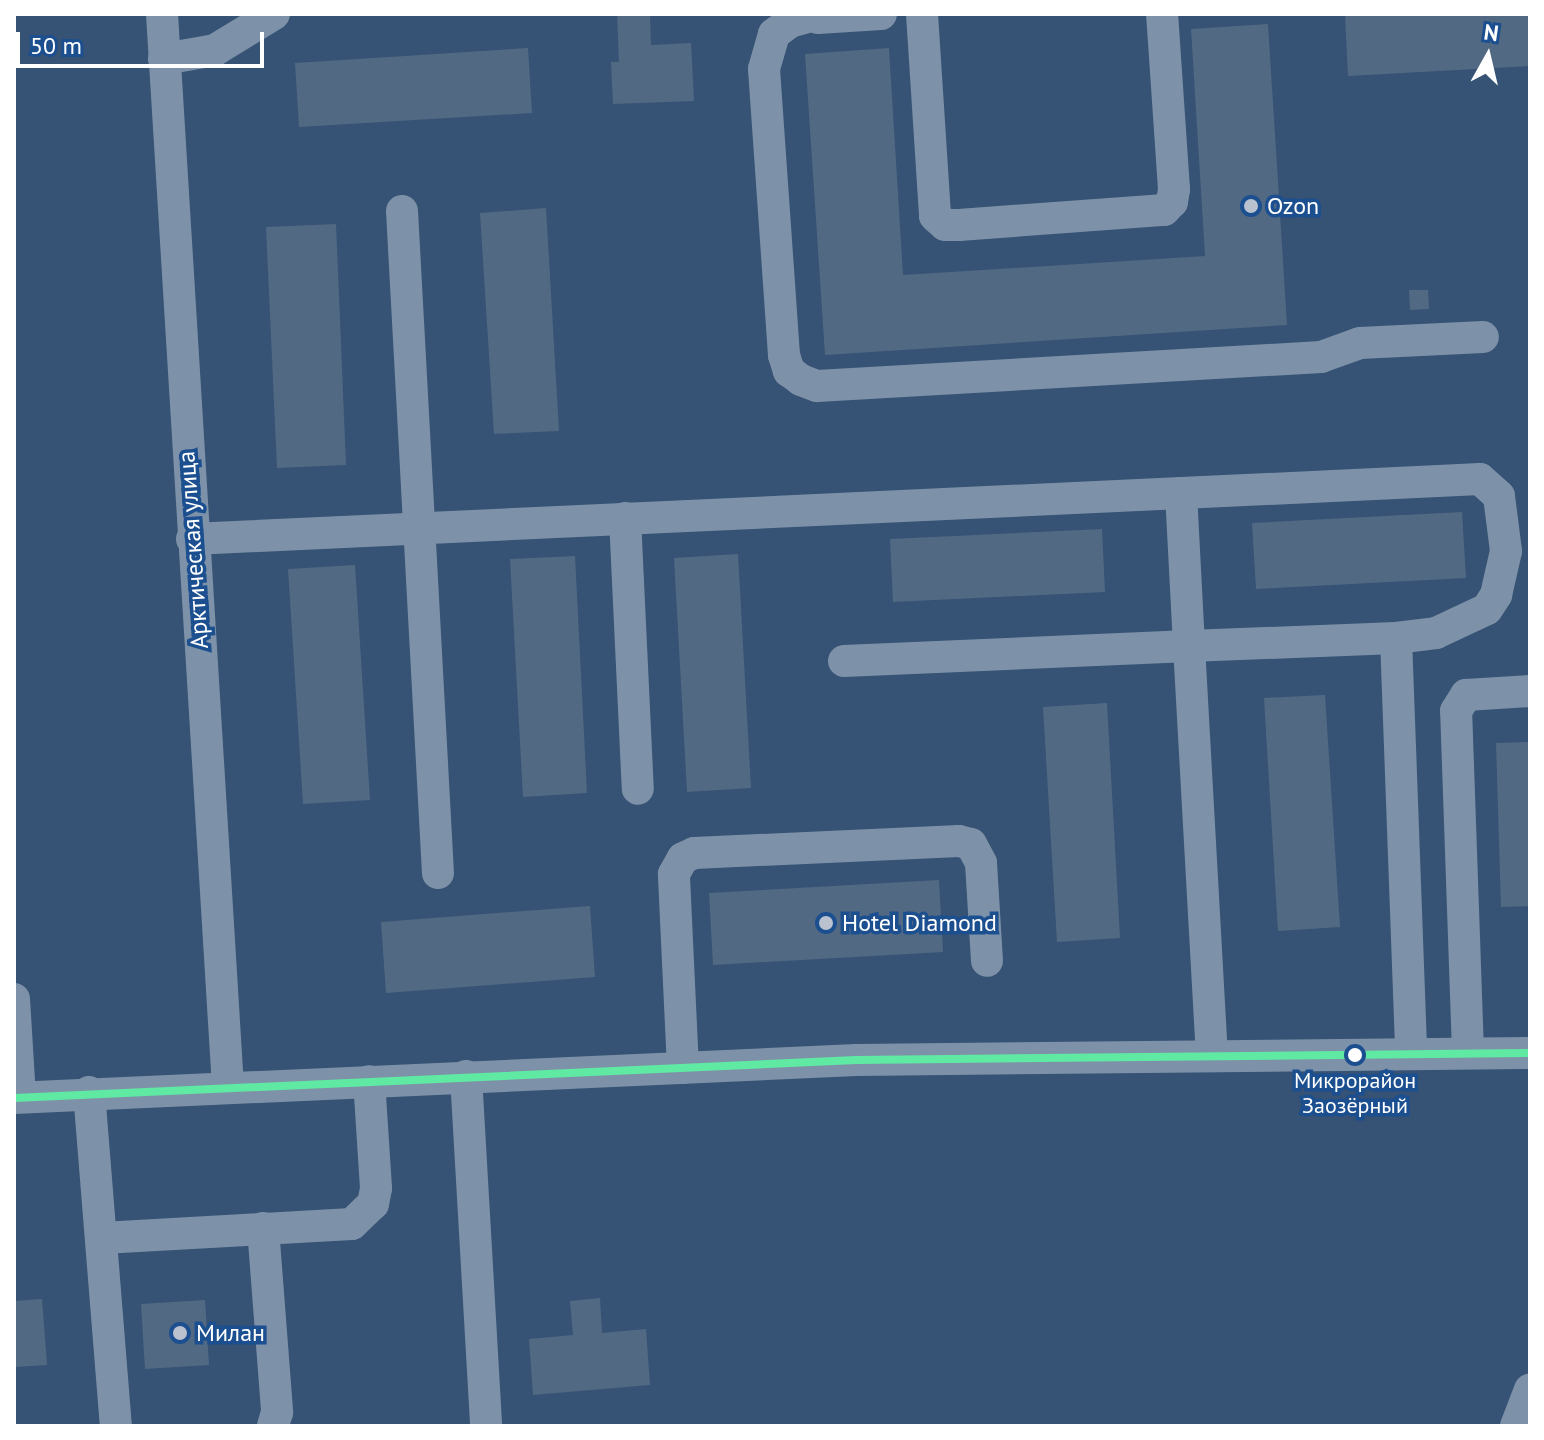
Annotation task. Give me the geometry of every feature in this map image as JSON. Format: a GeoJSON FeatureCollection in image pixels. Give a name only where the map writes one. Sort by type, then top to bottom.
{"type":"FeatureCollection","features":[{"type":"Feature","properties":{"kind":"street","name":"Арктическая улица"},"geometry":{"type":"LineString","coordinates":[[162,14],[228,1086]]}},
{"type":"Feature","properties":{"kind":"street"},"geometry":{"type":"LineString","coordinates":[[164,59],[215,50],[274,14]]}},
{"type":"Feature","properties":{"kind":"street"},"geometry":{"type":"LineString","coordinates":[[881,14],[818,16],[790,22],[774,34],[764,69],[784,355],[789,371],[801,380],[817,386],[1321,357],[1360,343],[1483,337]]}},
{"type":"Feature","properties":{"kind":"street"},"geometry":{"type":"LineString","coordinates":[[922,14],[935,216],[945,225],[959,225],[1164,210],[1172,202],[1174,189],[1162,14]]}},
{"type":"Feature","properties":{"kind":"street"},"geometry":{"type":"LineString","coordinates":[[402,211],[438,873]]}},
{"type":"Feature","properties":{"kind":"street"},"geometry":{"type":"LineString","coordinates":[[192,539],[1480,479],[1499,496],[1505,515],[1505,563],[1496,595],[1487,609],[1465,622],[1396,638],[844,661]]}},
{"type":"Feature","properties":{"kind":"street"},"geometry":{"type":"LineString","coordinates":[[1181,493],[1212,1054]]}},
{"type":"Feature","properties":{"kind":"street"},"geometry":{"type":"LineString","coordinates":[[625,518],[638,789]]}},
{"type":"Feature","properties":{"kind":"street"},"geometry":{"type":"LineString","coordinates":[[1396,638],[1411,1053]]}},
{"type":"Feature","properties":{"kind":"street"},"geometry":{"type":"LineString","coordinates":[[1468,1052],[1456,711],[1466,695],[1530,691]]}},
{"type":"Feature","properties":{"kind":"street"},"geometry":{"type":"LineString","coordinates":[[683,1068],[674,874],[683,858],[694,853],[959,841],[971,844],[981,863],[987,961]]}},
{"type":"Feature","properties":{"kind":"street"},"geometry":{"type":"LineString","coordinates":[[14,999],[17,1097],[683,1068],[1212,1054],[1530,1053]]}},
{"type":"Feature","properties":{"kind":"street"},"geometry":{"type":"LineString","coordinates":[[466,1076],[486,1426]]}},
{"type":"Feature","properties":{"kind":"street"},"geometry":{"type":"LineString","coordinates":[[102,1238],[352,1224],[373,1204],[369,1081]]}},
{"type":"Feature","properties":{"kind":"street"},"geometry":{"type":"LineString","coordinates":[[89,1092],[116,1426]]}},
{"type":"Feature","properties":{"kind":"street"},"geometry":{"type":"LineString","coordinates":[[263,1228],[277,1412],[273,1426]]}},
{"type":"Feature","properties":{"kind":"street"},"geometry":{"type":"LineString","coordinates":[[1516,1426],[1530,1390]]}},
{"type":"Feature","properties":{"kind":"building"},"geometry":{"type":"Polygon","coordinates":[[[617,14],[650,14],[651,45],[691,43],[694,101],[613,104],[611,62],[619,62],[617,14]]]}},
{"type":"Feature","properties":{"kind":"building"},"geometry":{"type":"Polygon","coordinates":[[[1345,14],[1530,14],[1530,66],[1348,76],[1345,14]]]}},
{"type":"Feature","properties":{"kind":"building"},"geometry":{"type":"Polygon","coordinates":[[[1268,24],[1287,325],[825,355],[805,54],[889,48],[903,275],[1205,256],[1191,29],[1268,24]]]}},
{"type":"Feature","properties":{"kind":"building"},"geometry":{"type":"Polygon","coordinates":[[[528,48],[532,113],[299,127],[295,63],[528,48]]]}},
{"type":"Feature","properties":{"kind":"building"},"geometry":{"type":"Polygon","coordinates":[[[546,208],[559,431],[494,434],[480,213],[546,208]]]}},
{"type":"Feature","properties":{"kind":"building"},"geometry":{"type":"Polygon","coordinates":[[[336,224],[346,465],[277,468],[266,227],[336,224]]]}},
{"type":"Feature","properties":{"kind":"building"},"geometry":{"type":"Polygon","coordinates":[[[1409,290],[1428,290],[1429,309],[1410,310],[1409,290]]]}},
{"type":"Feature","properties":{"kind":"building"},"geometry":{"type":"Polygon","coordinates":[[[1462,512],[1466,578],[1256,589],[1252,523],[1462,512]]]}},
{"type":"Feature","properties":{"kind":"building"},"geometry":{"type":"Polygon","coordinates":[[[1102,529],[1105,592],[893,602],[890,539],[1102,529]]]}},
{"type":"Feature","properties":{"kind":"building"},"geometry":{"type":"Polygon","coordinates":[[[738,554],[751,788],[687,792],[674,558],[738,554]]]}},
{"type":"Feature","properties":{"kind":"building"},"geometry":{"type":"Polygon","coordinates":[[[575,556],[587,793],[523,797],[510,559],[575,556]]]}},
{"type":"Feature","properties":{"kind":"building"},"geometry":{"type":"Polygon","coordinates":[[[355,565],[370,800],[303,804],[288,569],[355,565]]]}},
{"type":"Feature","properties":{"kind":"building"},"geometry":{"type":"Polygon","coordinates":[[[1325,695],[1340,927],[1278,931],[1264,698],[1325,695]]]}},
{"type":"Feature","properties":{"kind":"building"},"geometry":{"type":"Polygon","coordinates":[[[1107,703],[1120,938],[1057,942],[1043,707],[1107,703]]]}},
{"type":"Feature","properties":{"kind":"building"},"geometry":{"type":"Polygon","coordinates":[[[1530,742],[1530,906],[1501,907],[1496,743],[1530,742]]]}},
{"type":"Feature","properties":{"kind":"building","name":"Hotel Diamond"},"geometry":{"type":"Polygon","coordinates":[[[939,880],[943,952],[713,965],[709,893],[939,880]]]}},
{"type":"Feature","properties":{"kind":"building"},"geometry":{"type":"Polygon","coordinates":[[[590,906],[595,977],[386,993],[381,922],[590,906]]]}},
{"type":"Feature","properties":{"kind":"building"},"geometry":{"type":"Polygon","coordinates":[[[600,1298],[602,1333],[646,1329],[650,1385],[533,1395],[529,1339],[573,1335],[570,1301],[600,1298]]]}},
{"type":"Feature","properties":{"kind":"building"},"geometry":{"type":"Polygon","coordinates":[[[42,1299],[47,1365],[14,1367],[14,1301],[42,1299]]]}},
{"type":"Feature","properties":{"kind":"building"},"geometry":{"type":"Polygon","coordinates":[[[205,1300],[209,1365],[145,1369],[141,1304],[205,1300]]]}},
{"type":"Feature","properties":{"kind":"transit line"},"geometry":{"type":"LineString","coordinates":[[14,1098],[856,1060],[1530,1053]]}},
{"type":"Feature","properties":{"kind":"place","name":"Ozon"},"geometry":{"type":"Point","coordinates":[1251,206]}},
{"type":"Feature","properties":{"kind":"place","name":"Hotel Diamond"},"geometry":{"type":"Point","coordinates":[826,923]}},
{"type":"Feature","properties":{"kind":"place","name":"Микрорайон Заозёрный"},"geometry":{"type":"Point","coordinates":[1355,1055]}},
{"type":"Feature","properties":{"kind":"place","name":"Милан"},"geometry":{"type":"Point","coordinates":[180,1333]}}]}
